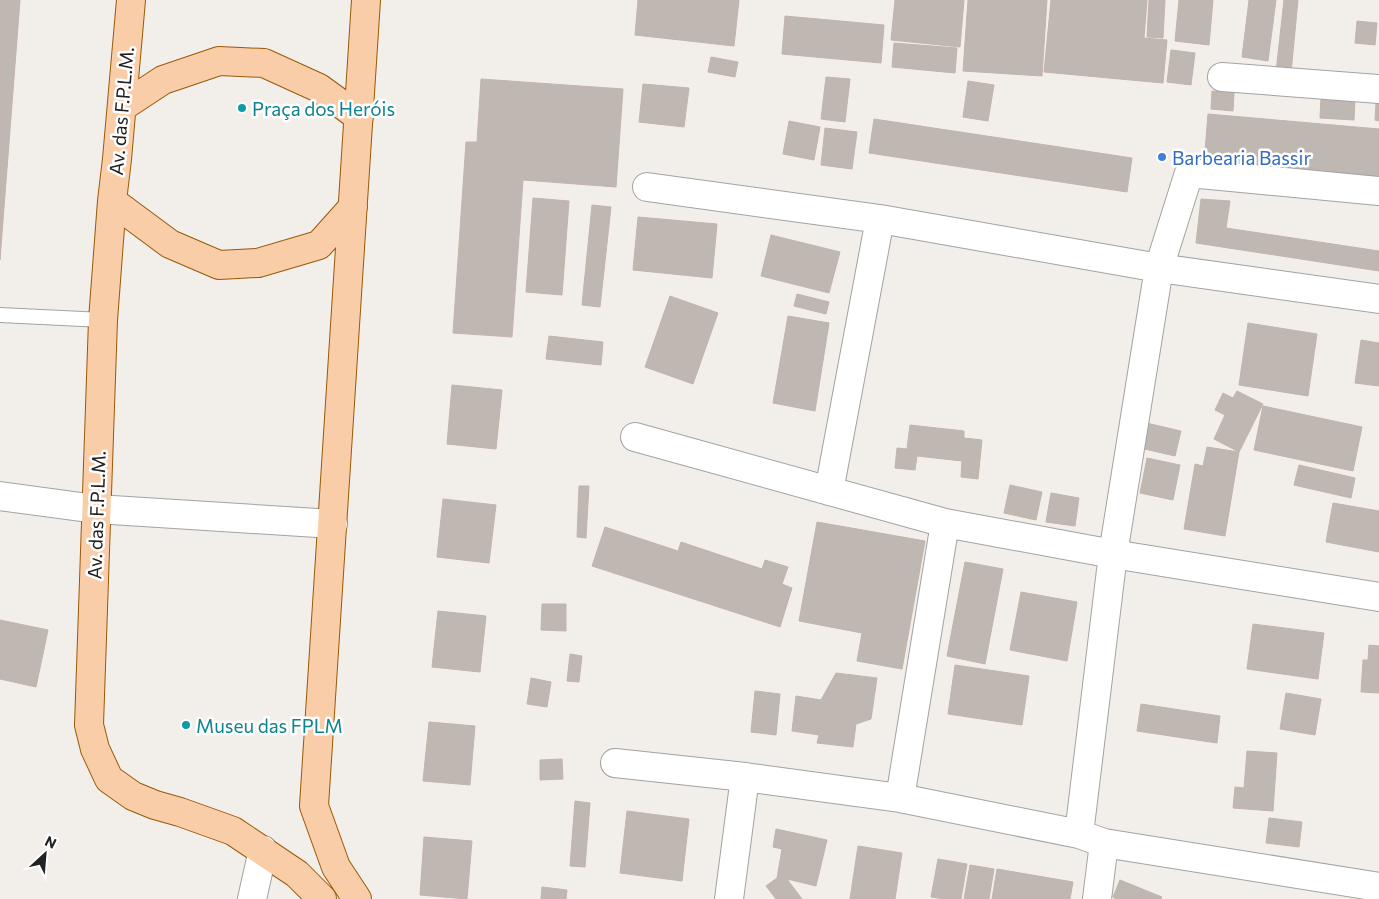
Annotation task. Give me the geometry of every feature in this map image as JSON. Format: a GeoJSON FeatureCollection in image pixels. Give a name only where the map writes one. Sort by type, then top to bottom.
{"type":"FeatureCollection","features":[{"type":"Feature","properties":{"kind":"main road","name":"Av. das F.P.L.M."},"geometry":{"type":"LineString","coordinates":[[131,0],[103,320],[89,725],[96,749],[109,778],[133,796],[155,806],[180,812],[233,831],[297,874],[322,899]]}},
{"type":"Feature","properties":{"kind":"main road"},"geometry":{"type":"LineString","coordinates":[[357,899],[336,867],[314,806],[366,0]]}},
{"type":"Feature","properties":{"kind":"main road"},"geometry":{"type":"LineString","coordinates":[[122,107],[163,80],[219,61],[264,63],[319,88],[359,117]]}},
{"type":"Feature","properties":{"kind":"main road"},"geometry":{"type":"LineString","coordinates":[[112,201],[170,244],[219,265],[258,263],[320,245],[353,208]]}},
{"type":"Feature","properties":{"kind":"street"},"geometry":{"type":"LineString","coordinates":[[1222,77],[1379,89]]}},
{"type":"Feature","properties":{"kind":"street"},"geometry":{"type":"LineString","coordinates":[[1079,834],[1114,554],[1159,268],[1189,173],[1379,191]]}},
{"type":"Feature","properties":{"kind":"street"},"geometry":{"type":"LineString","coordinates":[[647,187],[880,219],[1159,268],[1379,299]]}},
{"type":"Feature","properties":{"kind":"street"},"geometry":{"type":"LineString","coordinates":[[829,491],[880,219]]}},
{"type":"Feature","properties":{"kind":"street"},"geometry":{"type":"LineString","coordinates":[[635,437],[945,523],[1114,554],[1379,597]]}},
{"type":"Feature","properties":{"kind":"street"},"geometry":{"type":"LineString","coordinates":[[0,496],[96,509],[333,524]]}},
{"type":"Feature","properties":{"kind":"street"},"geometry":{"type":"LineString","coordinates":[[900,798],[945,523]]}},
{"type":"Feature","properties":{"kind":"street"},"geometry":{"type":"LineString","coordinates":[[615,763],[745,777],[900,798],[1079,834],[1104,843],[1379,887]]}},
{"type":"Feature","properties":{"kind":"street"},"geometry":{"type":"LineString","coordinates":[[735,893],[745,777]]}},
{"type":"Feature","properties":{"kind":"street"},"geometry":{"type":"LineString","coordinates":[[1097,899],[1104,843]]}},
{"type":"Feature","properties":{"kind":"street"},"geometry":{"type":"LineString","coordinates":[[252,899],[263,850]]}},
{"type":"Feature","properties":{"kind":"lane"},"geometry":{"type":"LineString","coordinates":[[0,315],[103,320]]}},
{"type":"Feature","properties":{"kind":"building"},"geometry":{"type":"Polygon","coordinates":[[[0,0],[20,0],[0,260],[0,0]]]}},
{"type":"Feature","properties":{"kind":"building"},"geometry":{"type":"Polygon","coordinates":[[[638,0],[739,0],[734,46],[635,35],[638,0]]]}},
{"type":"Feature","properties":{"kind":"building"},"geometry":{"type":"Polygon","coordinates":[[[895,0],[964,0],[960,47],[891,40],[895,0]]]}},
{"type":"Feature","properties":{"kind":"building"},"geometry":{"type":"Polygon","coordinates":[[[968,0],[1047,0],[1042,76],[963,71],[968,0]]]}},
{"type":"Feature","properties":{"kind":"building"},"geometry":{"type":"Polygon","coordinates":[[[1051,0],[1147,0],[1144,38],[1167,40],[1163,83],[1044,72],[1051,0]]]}},
{"type":"Feature","properties":{"kind":"building"},"geometry":{"type":"Polygon","coordinates":[[[1149,0],[1165,0],[1163,38],[1147,37],[1149,0]]]}},
{"type":"Feature","properties":{"kind":"building"},"geometry":{"type":"Polygon","coordinates":[[[1179,0],[1213,0],[1209,45],[1175,41],[1179,0]]]}},
{"type":"Feature","properties":{"kind":"building"},"geometry":{"type":"Polygon","coordinates":[[[1249,0],[1276,0],[1268,61],[1242,57],[1249,0]]]}},
{"type":"Feature","properties":{"kind":"building"},"geometry":{"type":"Polygon","coordinates":[[[1284,0],[1298,0],[1291,73],[1276,72],[1284,0]]]}},
{"type":"Feature","properties":{"kind":"building"},"geometry":{"type":"Polygon","coordinates":[[[785,16],[884,25],[881,63],[782,54],[785,16]]]}},
{"type":"Feature","properties":{"kind":"building"},"geometry":{"type":"Polygon","coordinates":[[[1357,21],[1377,23],[1375,45],[1355,43],[1357,21]]]}},
{"type":"Feature","properties":{"kind":"building"},"geometry":{"type":"Polygon","coordinates":[[[894,43],[957,48],[955,73],[892,67],[894,43]]]}},
{"type":"Feature","properties":{"kind":"building"},"geometry":{"type":"Polygon","coordinates":[[[1171,50],[1195,53],[1191,85],[1167,82],[1171,50]]]}},
{"type":"Feature","properties":{"kind":"building"},"geometry":{"type":"Polygon","coordinates":[[[711,57],[738,62],[735,77],[708,72],[711,57]]]}},
{"type":"Feature","properties":{"kind":"building"},"geometry":{"type":"Polygon","coordinates":[[[826,77],[850,79],[845,122],[821,119],[826,77]]]}},
{"type":"Feature","properties":{"kind":"building"},"geometry":{"type":"Polygon","coordinates":[[[481,79],[623,89],[616,187],[523,180],[512,337],[453,333],[466,142],[477,142],[481,79]]]}},
{"type":"Feature","properties":{"kind":"building"},"geometry":{"type":"Polygon","coordinates":[[[968,81],[994,85],[988,121],[963,117],[968,81]]]}},
{"type":"Feature","properties":{"kind":"building"},"geometry":{"type":"Polygon","coordinates":[[[643,84],[689,88],[684,127],[639,122],[643,84]]]}},
{"type":"Feature","properties":{"kind":"building"},"geometry":{"type":"Polygon","coordinates":[[[1212,91],[1234,93],[1233,111],[1211,109],[1212,91]]]}},
{"type":"Feature","properties":{"kind":"building"},"geometry":{"type":"Polygon","coordinates":[[[1321,97],[1355,99],[1354,120],[1320,118],[1321,97]]]}},
{"type":"Feature","properties":{"kind":"building"},"geometry":{"type":"Polygon","coordinates":[[[1376,103],[1379,103],[1379,121],[1375,120],[1376,103]]]}},
{"type":"Feature","properties":{"kind":"building"},"geometry":{"type":"Polygon","coordinates":[[[1208,114],[1379,129],[1379,177],[1204,163],[1208,114]]]}},
{"type":"Feature","properties":{"kind":"building"},"geometry":{"type":"Polygon","coordinates":[[[874,119],[1132,158],[1127,192],[869,153],[874,119]]]}},
{"type":"Feature","properties":{"kind":"building"},"geometry":{"type":"Polygon","coordinates":[[[789,121],[820,127],[814,160],[783,154],[789,121]]]}},
{"type":"Feature","properties":{"kind":"building"},"geometry":{"type":"Polygon","coordinates":[[[825,128],[857,132],[852,169],[821,165],[825,128]]]}},
{"type":"Feature","properties":{"kind":"building"},"geometry":{"type":"Polygon","coordinates":[[[533,198],[569,201],[562,295],[526,292],[533,198]]]}},
{"type":"Feature","properties":{"kind":"building"},"geometry":{"type":"Polygon","coordinates":[[[1201,199],[1230,201],[1226,228],[1379,251],[1379,271],[1196,243],[1201,199]]]}},
{"type":"Feature","properties":{"kind":"building"},"geometry":{"type":"Polygon","coordinates":[[[592,205],[611,207],[600,307],[582,305],[592,205]]]}},
{"type":"Feature","properties":{"kind":"building"},"geometry":{"type":"Polygon","coordinates":[[[638,217],[717,224],[712,278],[633,270],[638,217]]]}},
{"type":"Feature","properties":{"kind":"building"},"geometry":{"type":"Polygon","coordinates":[[[771,235],[840,252],[829,293],[761,276],[771,235]]]}},
{"type":"Feature","properties":{"kind":"building"},"geometry":{"type":"Polygon","coordinates":[[[797,294],[829,302],[826,314],[794,306],[797,294]]]}},
{"type":"Feature","properties":{"kind":"building"},"geometry":{"type":"Polygon","coordinates":[[[670,296],[718,313],[693,384],[645,367],[670,296]]]}},
{"type":"Feature","properties":{"kind":"building"},"geometry":{"type":"Polygon","coordinates":[[[788,316],[829,323],[815,411],[773,403],[788,316]]]}},
{"type":"Feature","properties":{"kind":"building"},"geometry":{"type":"Polygon","coordinates":[[[1248,323],[1317,334],[1308,396],[1239,385],[1248,323]]]}},
{"type":"Feature","properties":{"kind":"building"},"geometry":{"type":"Polygon","coordinates":[[[549,336],[603,342],[601,365],[546,359],[549,336]]]}},
{"type":"Feature","properties":{"kind":"building"},"geometry":{"type":"Polygon","coordinates":[[[1361,340],[1379,343],[1379,386],[1355,383],[1361,340]]]}},
{"type":"Feature","properties":{"kind":"building"},"geometry":{"type":"Polygon","coordinates":[[[452,385],[502,390],[496,449],[447,444],[452,385]]]}},
{"type":"Feature","properties":{"kind":"building"},"geometry":{"type":"Polygon","coordinates":[[[1237,391],[1263,404],[1239,452],[1214,439],[1225,415],[1215,410],[1223,393],[1233,398],[1237,391]]]}},
{"type":"Feature","properties":{"kind":"building"},"geometry":{"type":"Polygon","coordinates":[[[1263,406],[1362,427],[1353,471],[1254,450],[1263,406]]]}},
{"type":"Feature","properties":{"kind":"building"},"geometry":{"type":"Polygon","coordinates":[[[1142,422],[1181,431],[1175,456],[1136,447],[1142,422]]]}},
{"type":"Feature","properties":{"kind":"building"},"geometry":{"type":"Polygon","coordinates":[[[910,425],[964,431],[964,438],[982,440],[978,479],[961,477],[962,461],[917,456],[915,470],[895,468],[897,448],[907,449],[910,425]]]}},
{"type":"Feature","properties":{"kind":"building"},"geometry":{"type":"Polygon","coordinates":[[[1207,447],[1239,452],[1225,536],[1184,529],[1195,464],[1203,466],[1207,447]]]}},
{"type":"Feature","properties":{"kind":"building"},"geometry":{"type":"Polygon","coordinates":[[[1147,458],[1180,465],[1173,500],[1140,493],[1147,458]]]}},
{"type":"Feature","properties":{"kind":"building"},"geometry":{"type":"Polygon","coordinates":[[[1299,465],[1355,478],[1351,498],[1294,485],[1299,465]]]}},
{"type":"Feature","properties":{"kind":"building"},"geometry":{"type":"Polygon","coordinates":[[[1010,485],[1042,492],[1036,520],[1004,513],[1010,485]]]}},
{"type":"Feature","properties":{"kind":"building"},"geometry":{"type":"Polygon","coordinates":[[[579,486],[589,486],[586,538],[577,537],[579,486]]]}},
{"type":"Feature","properties":{"kind":"building"},"geometry":{"type":"Polygon","coordinates":[[[1051,493],[1079,498],[1075,526],[1046,522],[1051,493]]]}},
{"type":"Feature","properties":{"kind":"building"},"geometry":{"type":"Polygon","coordinates":[[[443,499],[496,505],[489,563],[437,557],[443,499]]]}},
{"type":"Feature","properties":{"kind":"building"},"geometry":{"type":"Polygon","coordinates":[[[1333,503],[1379,511],[1379,552],[1326,542],[1333,503]]]}},
{"type":"Feature","properties":{"kind":"building"},"geometry":{"type":"Polygon","coordinates":[[[817,522],[925,541],[902,669],[857,661],[862,633],[799,621],[817,522]]]}},
{"type":"Feature","properties":{"kind":"building"},"geometry":{"type":"Polygon","coordinates":[[[605,527],[678,551],[681,542],[762,569],[765,560],[788,567],[782,584],[792,588],[780,627],[592,566],[605,527]]]}},
{"type":"Feature","properties":{"kind":"building"},"geometry":{"type":"Polygon","coordinates":[[[965,562],[1003,569],[985,664],[947,656],[965,562]]]}},
{"type":"Feature","properties":{"kind":"building"},"geometry":{"type":"Polygon","coordinates":[[[1021,592],[1077,602],[1067,661],[1010,650],[1021,592]]]}},
{"type":"Feature","properties":{"kind":"building"},"geometry":{"type":"Polygon","coordinates":[[[542,604],[566,604],[566,631],[541,630],[542,604]]]}},
{"type":"Feature","properties":{"kind":"building"},"geometry":{"type":"Polygon","coordinates":[[[438,611],[486,616],[480,672],[432,667],[438,611]]]}},
{"type":"Feature","properties":{"kind":"building"},"geometry":{"type":"Polygon","coordinates":[[[0,620],[48,630],[36,687],[0,679],[0,620]]]}},
{"type":"Feature","properties":{"kind":"building"},"geometry":{"type":"Polygon","coordinates":[[[1253,624],[1324,633],[1318,679],[1247,669],[1253,624]]]}},
{"type":"Feature","properties":{"kind":"building"},"geometry":{"type":"Polygon","coordinates":[[[1369,645],[1379,646],[1379,693],[1361,692],[1363,660],[1368,660],[1369,645]]]}},
{"type":"Feature","properties":{"kind":"building"},"geometry":{"type":"Polygon","coordinates":[[[570,654],[582,656],[579,682],[567,681],[570,654]]]}},
{"type":"Feature","properties":{"kind":"building"},"geometry":{"type":"Polygon","coordinates":[[[955,665],[1029,676],[1022,725],[948,714],[955,665]]]}},
{"type":"Feature","properties":{"kind":"building"},"geometry":{"type":"Polygon","coordinates":[[[836,673],[877,678],[871,719],[856,724],[853,747],[817,743],[819,735],[792,731],[796,696],[821,700],[836,673]]]}},
{"type":"Feature","properties":{"kind":"building"},"geometry":{"type":"Polygon","coordinates":[[[531,678],[551,682],[547,707],[527,704],[531,678]]]}},
{"type":"Feature","properties":{"kind":"building"},"geometry":{"type":"Polygon","coordinates":[[[755,691],[780,694],[776,735],[751,732],[755,691]]]}},
{"type":"Feature","properties":{"kind":"building"},"geometry":{"type":"Polygon","coordinates":[[[1286,693],[1321,699],[1315,735],[1280,729],[1286,693]]]}},
{"type":"Feature","properties":{"kind":"building"},"geometry":{"type":"Polygon","coordinates":[[[1141,704],[1220,716],[1217,743],[1137,731],[1141,704]]]}},
{"type":"Feature","properties":{"kind":"building"},"geometry":{"type":"Polygon","coordinates":[[[429,722],[475,726],[470,785],[423,781],[429,722]]]}},
{"type":"Feature","properties":{"kind":"building"},"geometry":{"type":"Polygon","coordinates":[[[1247,751],[1277,753],[1273,811],[1233,808],[1235,787],[1244,788],[1247,751]]]}},
{"type":"Feature","properties":{"kind":"building"},"geometry":{"type":"Polygon","coordinates":[[[562,759],[563,779],[540,780],[540,760],[562,759]]]}},
{"type":"Feature","properties":{"kind":"building"},"geometry":{"type":"Polygon","coordinates":[[[575,801],[590,803],[585,867],[570,866],[575,801]]]}},
{"type":"Feature","properties":{"kind":"building"},"geometry":{"type":"Polygon","coordinates":[[[627,811],[689,819],[682,881],[620,873],[627,811]]]}},
{"type":"Feature","properties":{"kind":"building"},"geometry":{"type":"Polygon","coordinates":[[[1269,818],[1302,822],[1299,847],[1266,843],[1269,818]]]}},
{"type":"Feature","properties":{"kind":"building"},"geometry":{"type":"Polygon","coordinates":[[[776,829],[827,840],[816,886],[787,879],[802,899],[776,899],[766,886],[777,878],[782,849],[773,847],[776,829]]]}},
{"type":"Feature","properties":{"kind":"building"},"geometry":{"type":"Polygon","coordinates":[[[424,837],[472,841],[467,899],[420,895],[424,837]]]}},
{"type":"Feature","properties":{"kind":"building"},"geometry":{"type":"Polygon","coordinates":[[[858,846],[902,853],[895,899],[850,899],[858,846]]]}},
{"type":"Feature","properties":{"kind":"building"},"geometry":{"type":"Polygon","coordinates":[[[938,859],[967,864],[961,899],[931,897],[938,859]]]}},
{"type":"Feature","properties":{"kind":"building"},"geometry":{"type":"Polygon","coordinates":[[[970,865],[994,869],[989,899],[964,899],[970,865]]]}},
{"type":"Feature","properties":{"kind":"building"},"geometry":{"type":"Polygon","coordinates":[[[997,869],[1073,882],[1070,899],[992,899],[997,869]]]}},
{"type":"Feature","properties":{"kind":"building"},"geometry":{"type":"Polygon","coordinates":[[[1120,880],[1162,897],[1161,899],[1116,899],[1113,897],[1120,880]]]}},
{"type":"Feature","properties":{"kind":"building"},"geometry":{"type":"Polygon","coordinates":[[[542,887],[567,890],[566,899],[541,899],[542,887]]]}},
{"type":"Feature","properties":{"kind":"place","name":"Praça dos Heróis"},"geometry":{"type":"Point","coordinates":[242,108]}},
{"type":"Feature","properties":{"kind":"place","name":"Barbearia Bassir"},"geometry":{"type":"Point","coordinates":[1162,157]}},
{"type":"Feature","properties":{"kind":"place","name":"Museu das FPLM"},"geometry":{"type":"Point","coordinates":[186,725]}}]}
